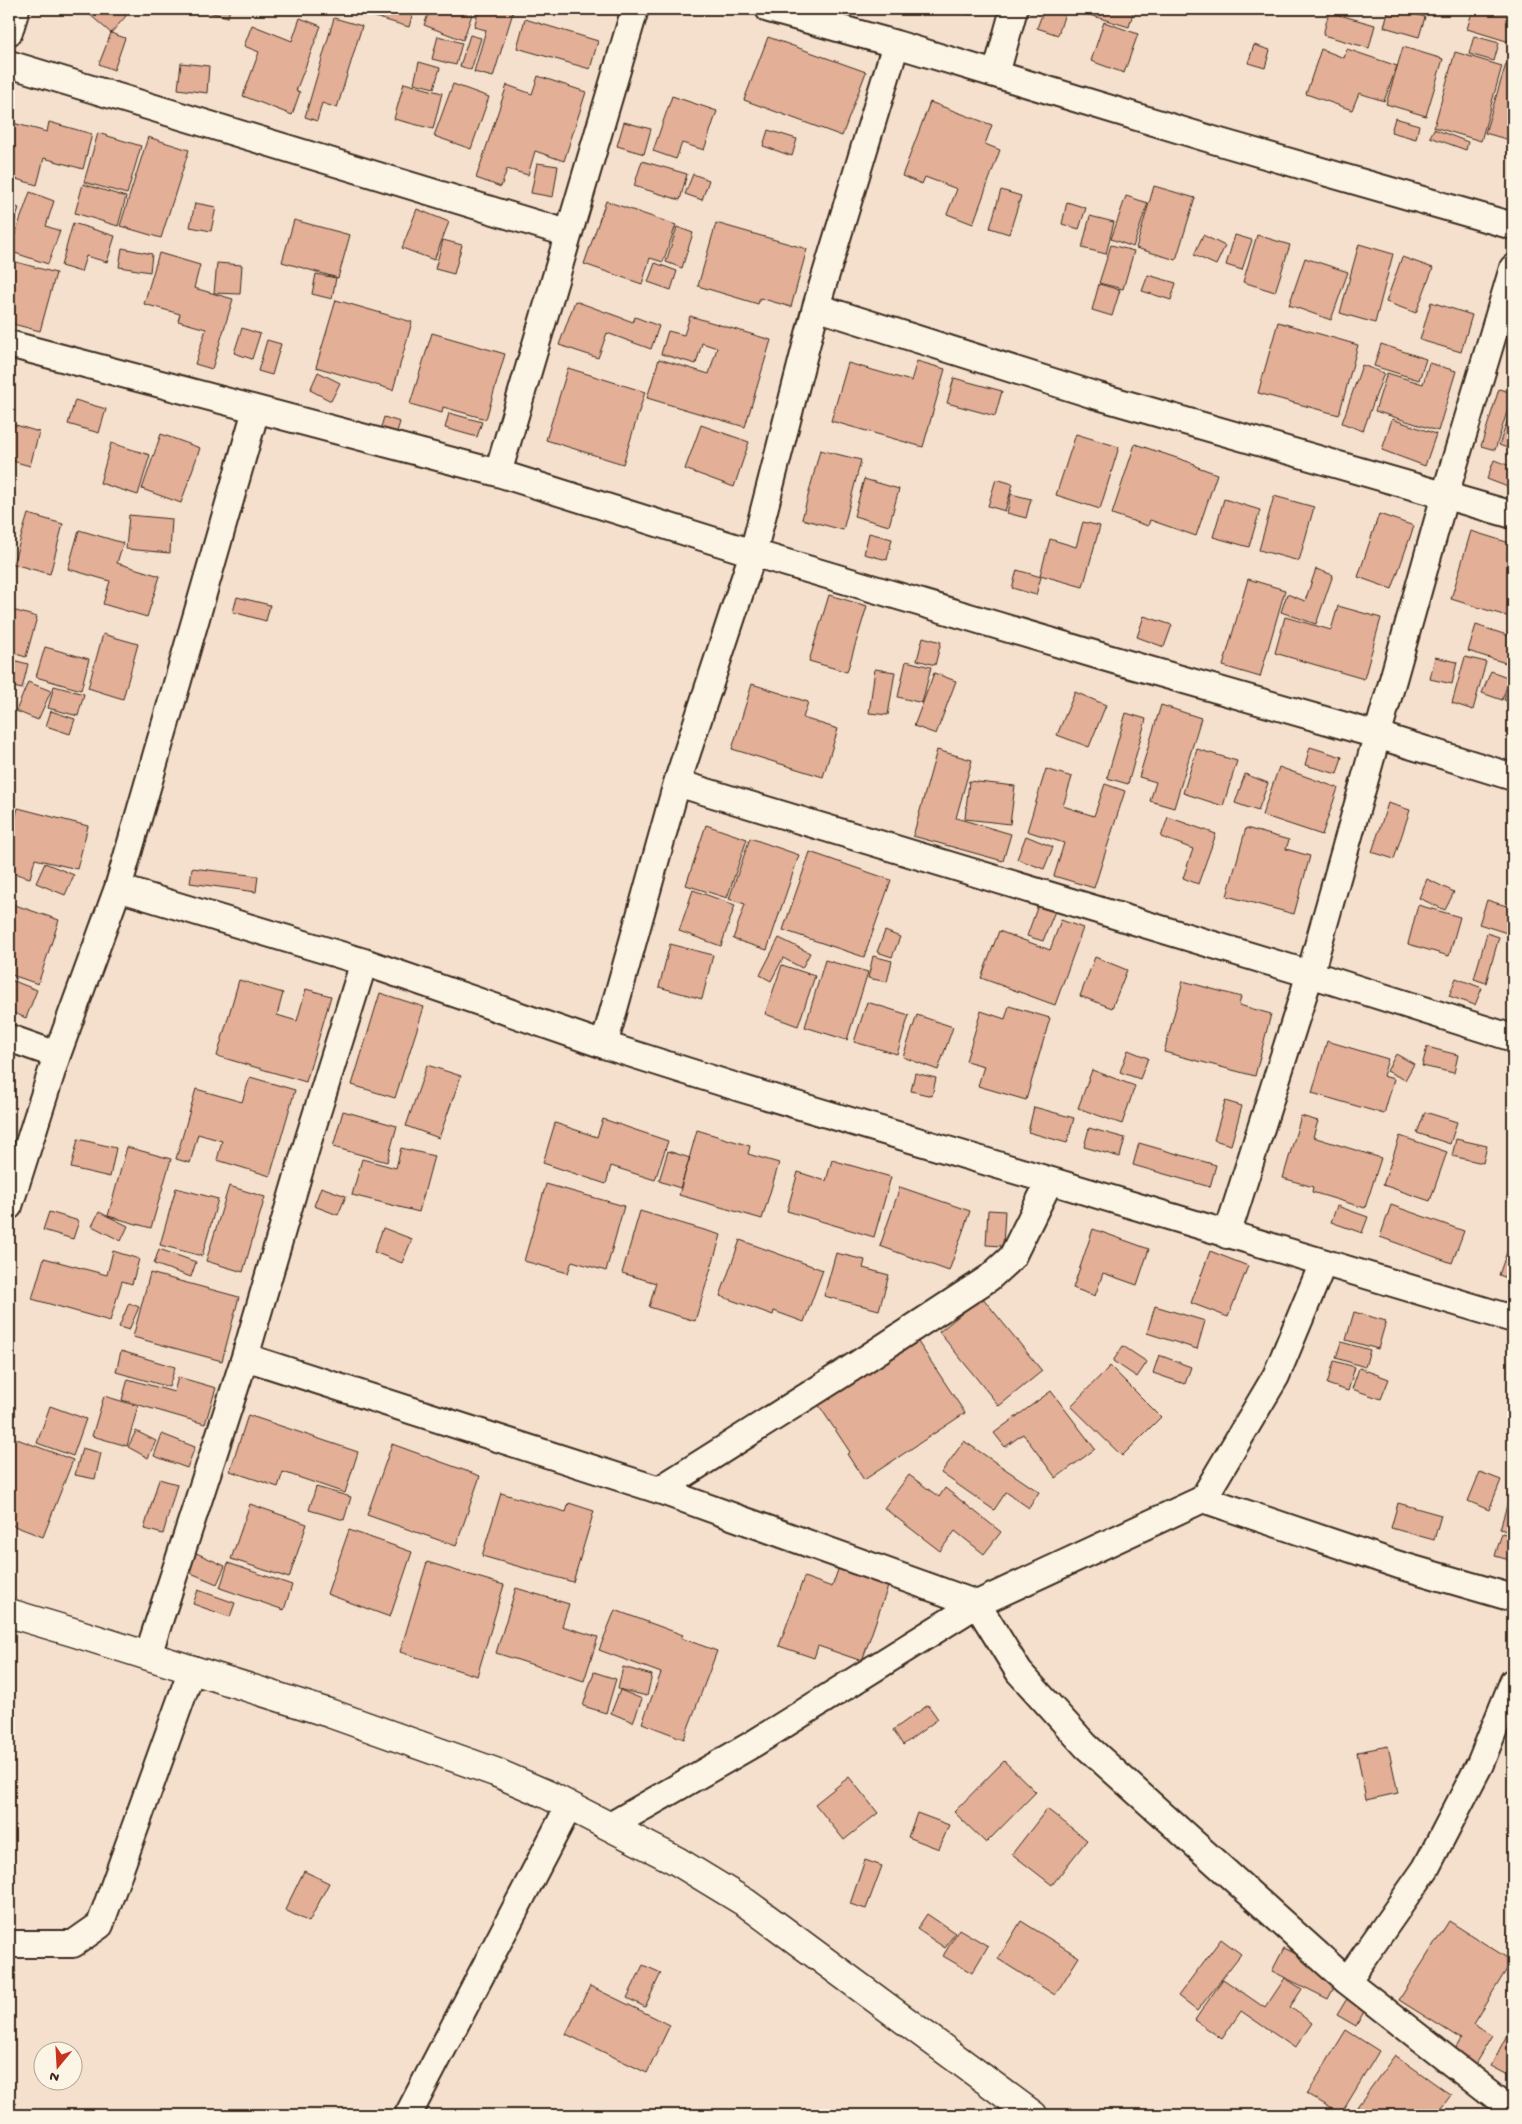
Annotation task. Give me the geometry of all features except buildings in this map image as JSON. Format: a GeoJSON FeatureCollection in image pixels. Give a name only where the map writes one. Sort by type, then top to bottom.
{"type":"FeatureCollection","features":[{"type":"Feature","properties":{"kind":"street"},"geometry":{"type":"LineString","coordinates":[[9,32],[16,9]]}},
{"type":"Feature","properties":{"kind":"street"},"geometry":{"type":"LineString","coordinates":[[498,473],[567,233],[635,9]]}},
{"type":"Feature","properties":{"kind":"street"},"geometry":{"type":"LineString","coordinates":[[770,9],[896,44],[1220,142],[1513,226]]}},
{"type":"Feature","properties":{"kind":"street"},"geometry":{"type":"LineString","coordinates":[[996,74],[1014,9]]}},
{"type":"Feature","properties":{"kind":"street"},"geometry":{"type":"LineString","coordinates":[[604,1045],[677,783],[753,553],[816,307],[896,44]]}},
{"type":"Feature","properties":{"kind":"street"},"geometry":{"type":"LineString","coordinates":[[9,64],[567,233]]}},
{"type":"Feature","properties":{"kind":"street"},"geometry":{"type":"LineString","coordinates":[[1227,1235],[1310,974],[1445,495],[1513,268]]}},
{"type":"Feature","properties":{"kind":"street"},"geometry":{"type":"LineString","coordinates":[[816,307],[1091,394],[1513,515]]}},
{"type":"Feature","properties":{"kind":"street"},"geometry":{"type":"LineString","coordinates":[[9,344],[498,473],[753,553],[1107,658],[1377,735],[1513,777]]}},
{"type":"Feature","properties":{"kind":"street"},"geometry":{"type":"LineString","coordinates":[[9,1206],[57,1054],[118,888],[256,410]]}},
{"type":"Feature","properties":{"kind":"street"},"geometry":{"type":"LineString","coordinates":[[677,783],[1310,974],[1513,1038]]}},
{"type":"Feature","properties":{"kind":"street"},"geometry":{"type":"LineString","coordinates":[[118,888],[364,962],[604,1045],[1049,1182],[1513,1319]]}},
{"type":"Feature","properties":{"kind":"street"},"geometry":{"type":"LineString","coordinates":[[148,1655],[245,1357],[309,1138],[364,962]]}},
{"type":"Feature","properties":{"kind":"street"},"geometry":{"type":"LineString","coordinates":[[9,1038],[57,1054]]}},
{"type":"Feature","properties":{"kind":"street"},"geometry":{"type":"LineString","coordinates":[[659,1490],[989,1278],[1012,1257],[1049,1182]]}},
{"type":"Feature","properties":{"kind":"street"},"geometry":{"type":"LineString","coordinates":[[610,1826],[753,1744],[977,1604],[1203,1500],[1276,1376],[1323,1263]]}},
{"type":"Feature","properties":{"kind":"street"},"geometry":{"type":"LineString","coordinates":[[245,1357],[659,1490],[977,1604],[1019,1672],[1086,1746],[1347,1981],[1513,2111]]}},
{"type":"Feature","properties":{"kind":"street"},"geometry":{"type":"LineString","coordinates":[[1203,1500],[1399,1565],[1513,1598]]}},
{"type":"Feature","properties":{"kind":"street"},"geometry":{"type":"LineString","coordinates":[[9,1613],[329,1713],[495,1772],[610,1826],[677,1861],[746,1903],[1032,2115]]}},
{"type":"Feature","properties":{"kind":"street"},"geometry":{"type":"LineString","coordinates":[[9,1944],[73,1944],[100,1925],[192,1669]]}},
{"type":"Feature","properties":{"kind":"street"},"geometry":{"type":"LineString","coordinates":[[1347,1981],[1426,1868],[1480,1764],[1513,1682]]}},
{"type":"Feature","properties":{"kind":"street"},"geometry":{"type":"LineString","coordinates":[[408,2115],[569,1806]]}}]}
